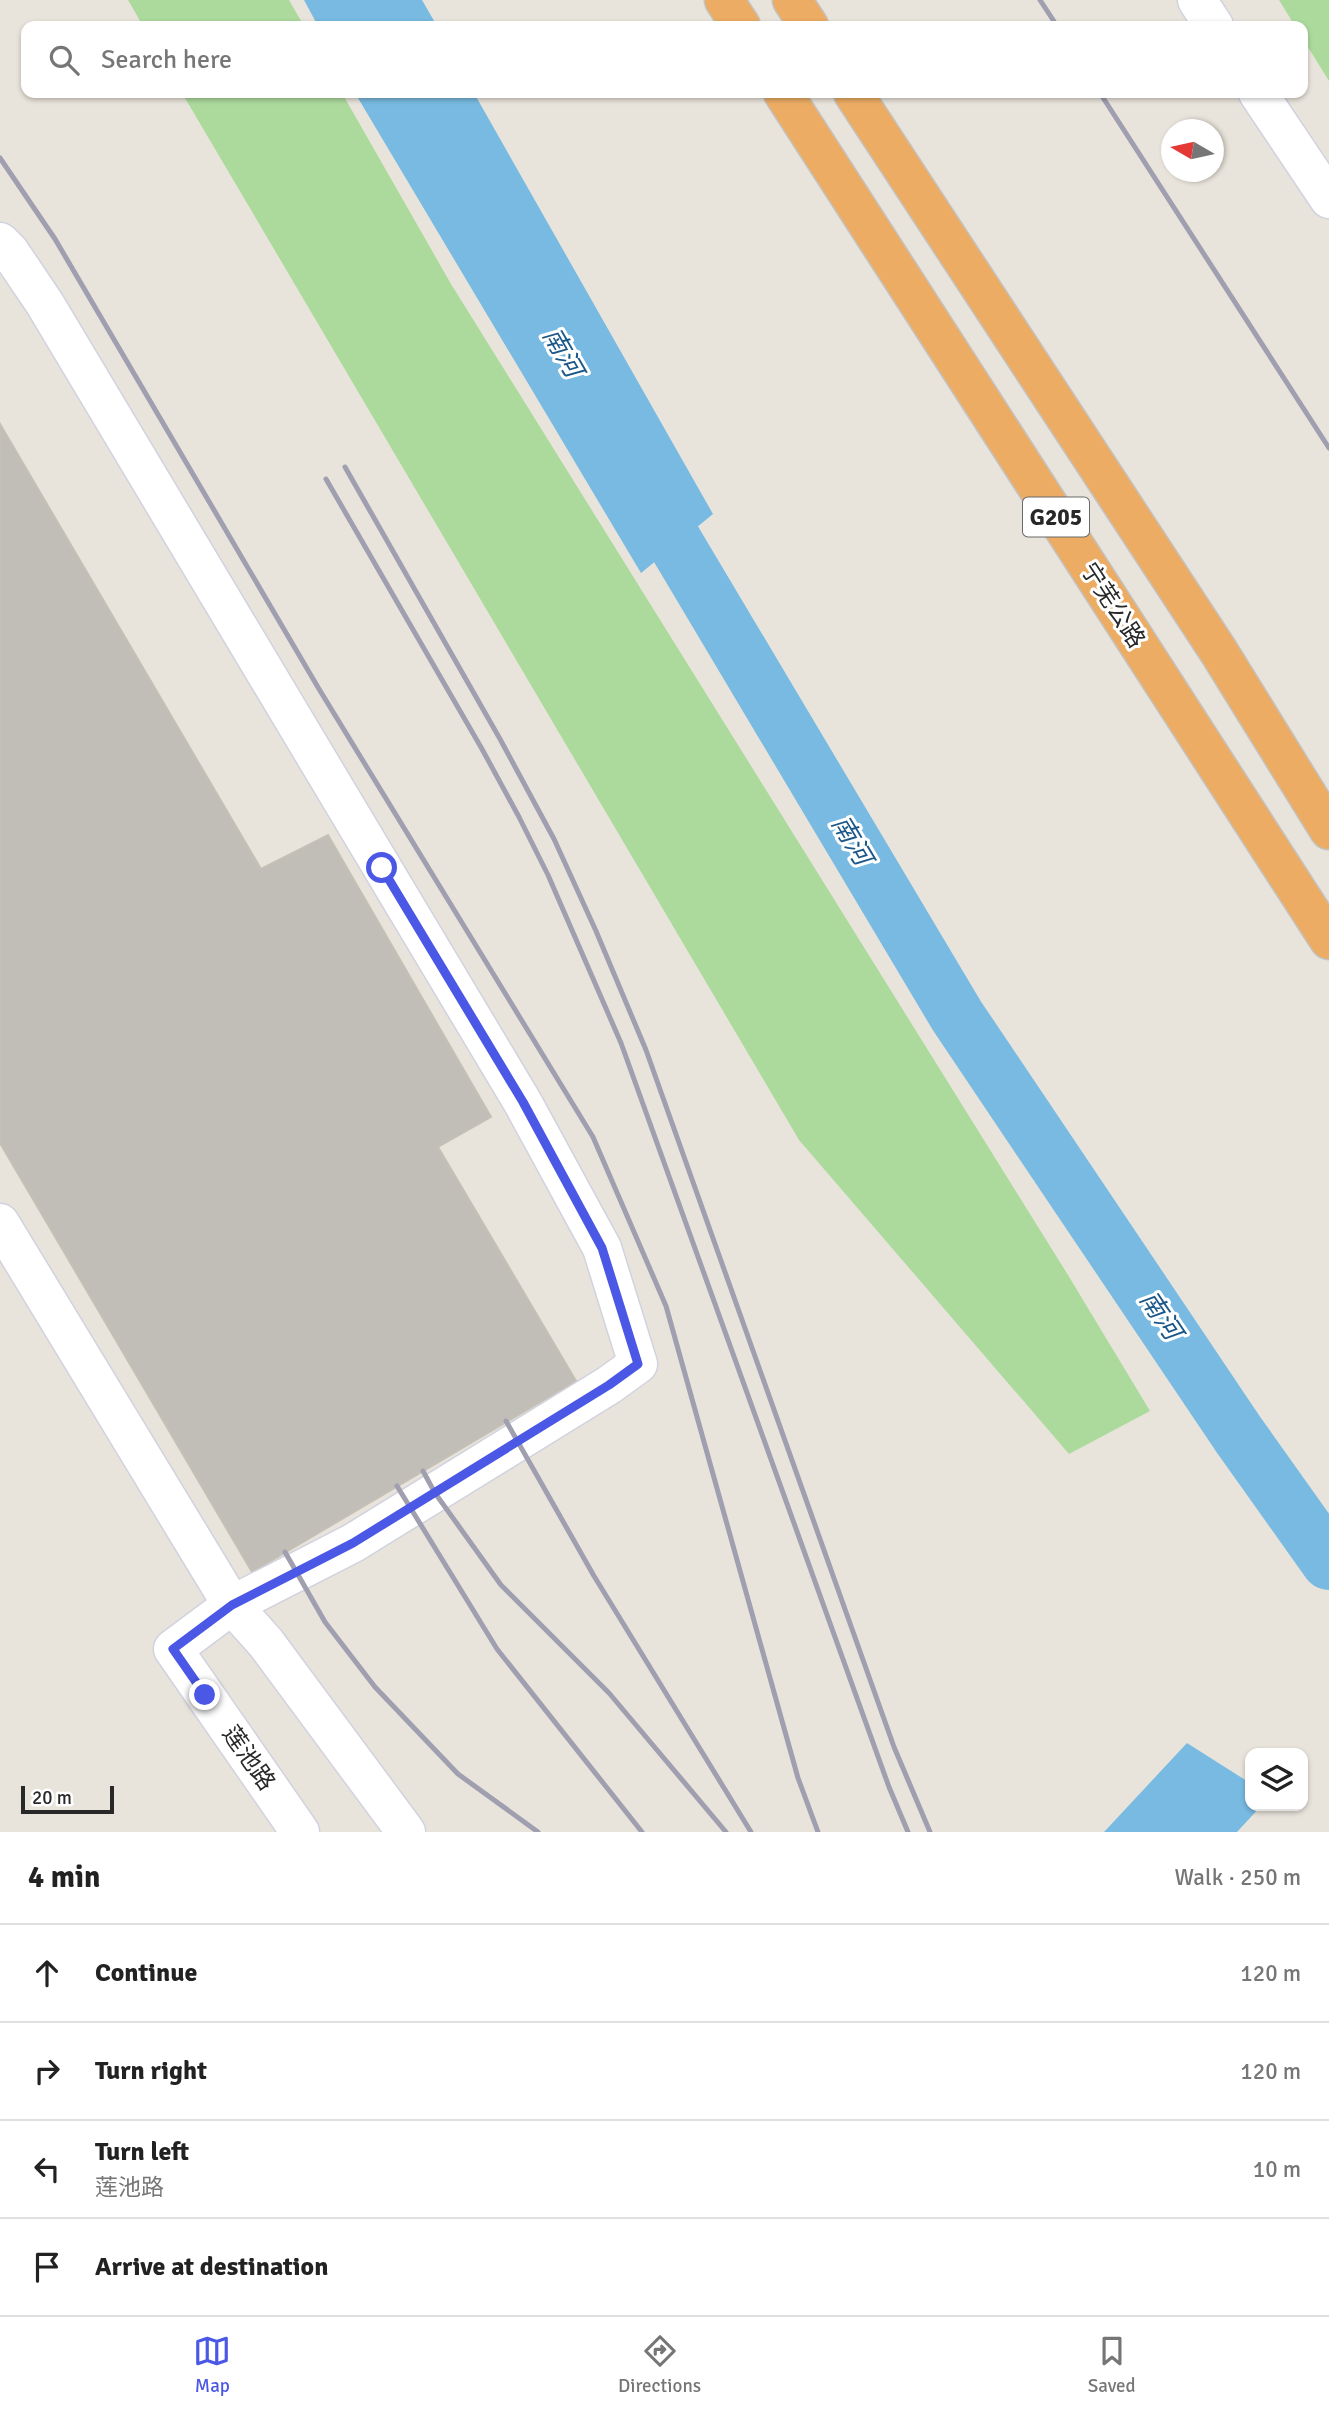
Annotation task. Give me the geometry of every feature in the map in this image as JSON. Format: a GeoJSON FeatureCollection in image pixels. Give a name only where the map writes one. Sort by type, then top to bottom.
{"type":"FeatureCollection","features":[{"type":"Feature","properties":{"kind":"highway"},"geometry":{"type":"LineString","coordinates":[[724,0],[738,21]]}},
{"type":"Feature","properties":{"kind":"highway"},"geometry":{"type":"LineString","coordinates":[[792,0],[806,21]]}},
{"type":"Feature","properties":{"kind":"highway","name":"宁芜公路"},"geometry":{"type":"LineString","coordinates":[[786,98],[1329,940]]}},
{"type":"Feature","properties":{"kind":"highway","name":"G205"},"geometry":{"type":"LineString","coordinates":[[856,98],[1219,652],[1329,830]]}},
{"type":"Feature","properties":{"kind":"street"},"geometry":{"type":"LineString","coordinates":[[1196,0],[1211,21]]}},
{"type":"Feature","properties":{"kind":"street"},"geometry":{"type":"LineString","coordinates":[[1261,98],[1329,200]]}},
{"type":"Feature","properties":{"kind":"street"},"geometry":{"type":"LineString","coordinates":[[0,242],[10,252],[45,304],[523,1102],[602,1248],[638,1364],[609,1385],[391,1521],[232,1605]]}},
{"type":"Feature","properties":{"kind":"street"},"geometry":{"type":"LineString","coordinates":[[0,1223],[232,1605],[266,1643],[406,1832]]}},
{"type":"Feature","properties":{"kind":"street","name":"莲池路"},"geometry":{"type":"LineString","coordinates":[[232,1605],[173,1649],[300,1832]]}},
{"type":"Feature","properties":{"kind":"green space"},"geometry":{"type":"Polygon","coordinates":[[[128,0],[289,0],[301,21],[140,21],[128,0]]]}},
{"type":"Feature","properties":{"kind":"green space"},"geometry":{"type":"Polygon","coordinates":[[[1279,0],[1329,0],[1329,81],[1308,47],[1308,21],[1292,21],[1279,0]]]}},
{"type":"Feature","properties":{"kind":"green space"},"geometry":{"type":"Polygon","coordinates":[[[185,98],[345,98],[451,284],[1150,1411],[1069,1454],[799,1140],[185,98]]]}},
{"type":"Feature","properties":{"kind":"water"},"geometry":{"type":"Polygon","coordinates":[[[304,0],[422,0],[434,21],[315,21],[304,0]]]}},
{"type":"Feature","properties":{"kind":"water"},"geometry":{"type":"Polygon","coordinates":[[[358,98],[477,98],[713,514],[641,573],[358,98]]]}},
{"type":"Feature","properties":{"kind":"water"},"geometry":{"type":"Polygon","coordinates":[[[1187,1743],[1245,1780],[1245,1811],[1256,1811],[1237,1832],[1104,1832],[1187,1743]]]}},
{"type":"Feature","properties":{"kind":"building"},"geometry":{"type":"Polygon","coordinates":[[[0,424],[261,869],[328,835],[491,1117],[438,1147],[576,1381],[252,1572],[0,1143],[0,424]]]}},
{"type":"Feature","properties":{"kind":"waterway","name":"南河"},"geometry":{"type":"LineString","coordinates":[[636,477],[957,1016],[1238,1434],[1329,1562]]}},
{"type":"Feature","properties":{"kind":"railway"},"geometry":{"type":"LineString","coordinates":[[1040,0],[1054,21]]}},
{"type":"Feature","properties":{"kind":"railway"},"geometry":{"type":"LineString","coordinates":[[1103,98],[1329,448]]}},
{"type":"Feature","properties":{"kind":"railway"},"geometry":{"type":"LineString","coordinates":[[0,158],[55,239],[319,689],[593,1137],[666,1306],[798,1778],[818,1832]]}},
{"type":"Feature","properties":{"kind":"railway"},"geometry":{"type":"LineString","coordinates":[[345,467],[500,739],[554,839],[596,931],[646,1050],[894,1747],[930,1832]]}},
{"type":"Feature","properties":{"kind":"railway"},"geometry":{"type":"LineString","coordinates":[[326,479],[519,817],[548,875],[621,1043],[889,1787],[908,1832]]}},
{"type":"Feature","properties":{"kind":"railway"},"geometry":{"type":"LineString","coordinates":[[506,1421],[594,1576],[751,1832]]}},
{"type":"Feature","properties":{"kind":"railway"},"geometry":{"type":"LineString","coordinates":[[423,1471],[435,1493],[501,1585],[609,1693],[726,1832]]}},
{"type":"Feature","properties":{"kind":"railway"},"geometry":{"type":"LineString","coordinates":[[397,1486],[497,1649],[642,1832]]}},
{"type":"Feature","properties":{"kind":"railway"},"geometry":{"type":"LineString","coordinates":[[285,1552],[325,1622],[375,1687],[458,1774],[538,1832]]}},
{"type":"Feature","properties":{"kind":"route"},"geometry":{"type":"LineString","coordinates":[[205,1695],[173,1649],[232,1605],[391,1521],[609,1385],[638,1364],[602,1248],[523,1102],[382,868]]}}]}
